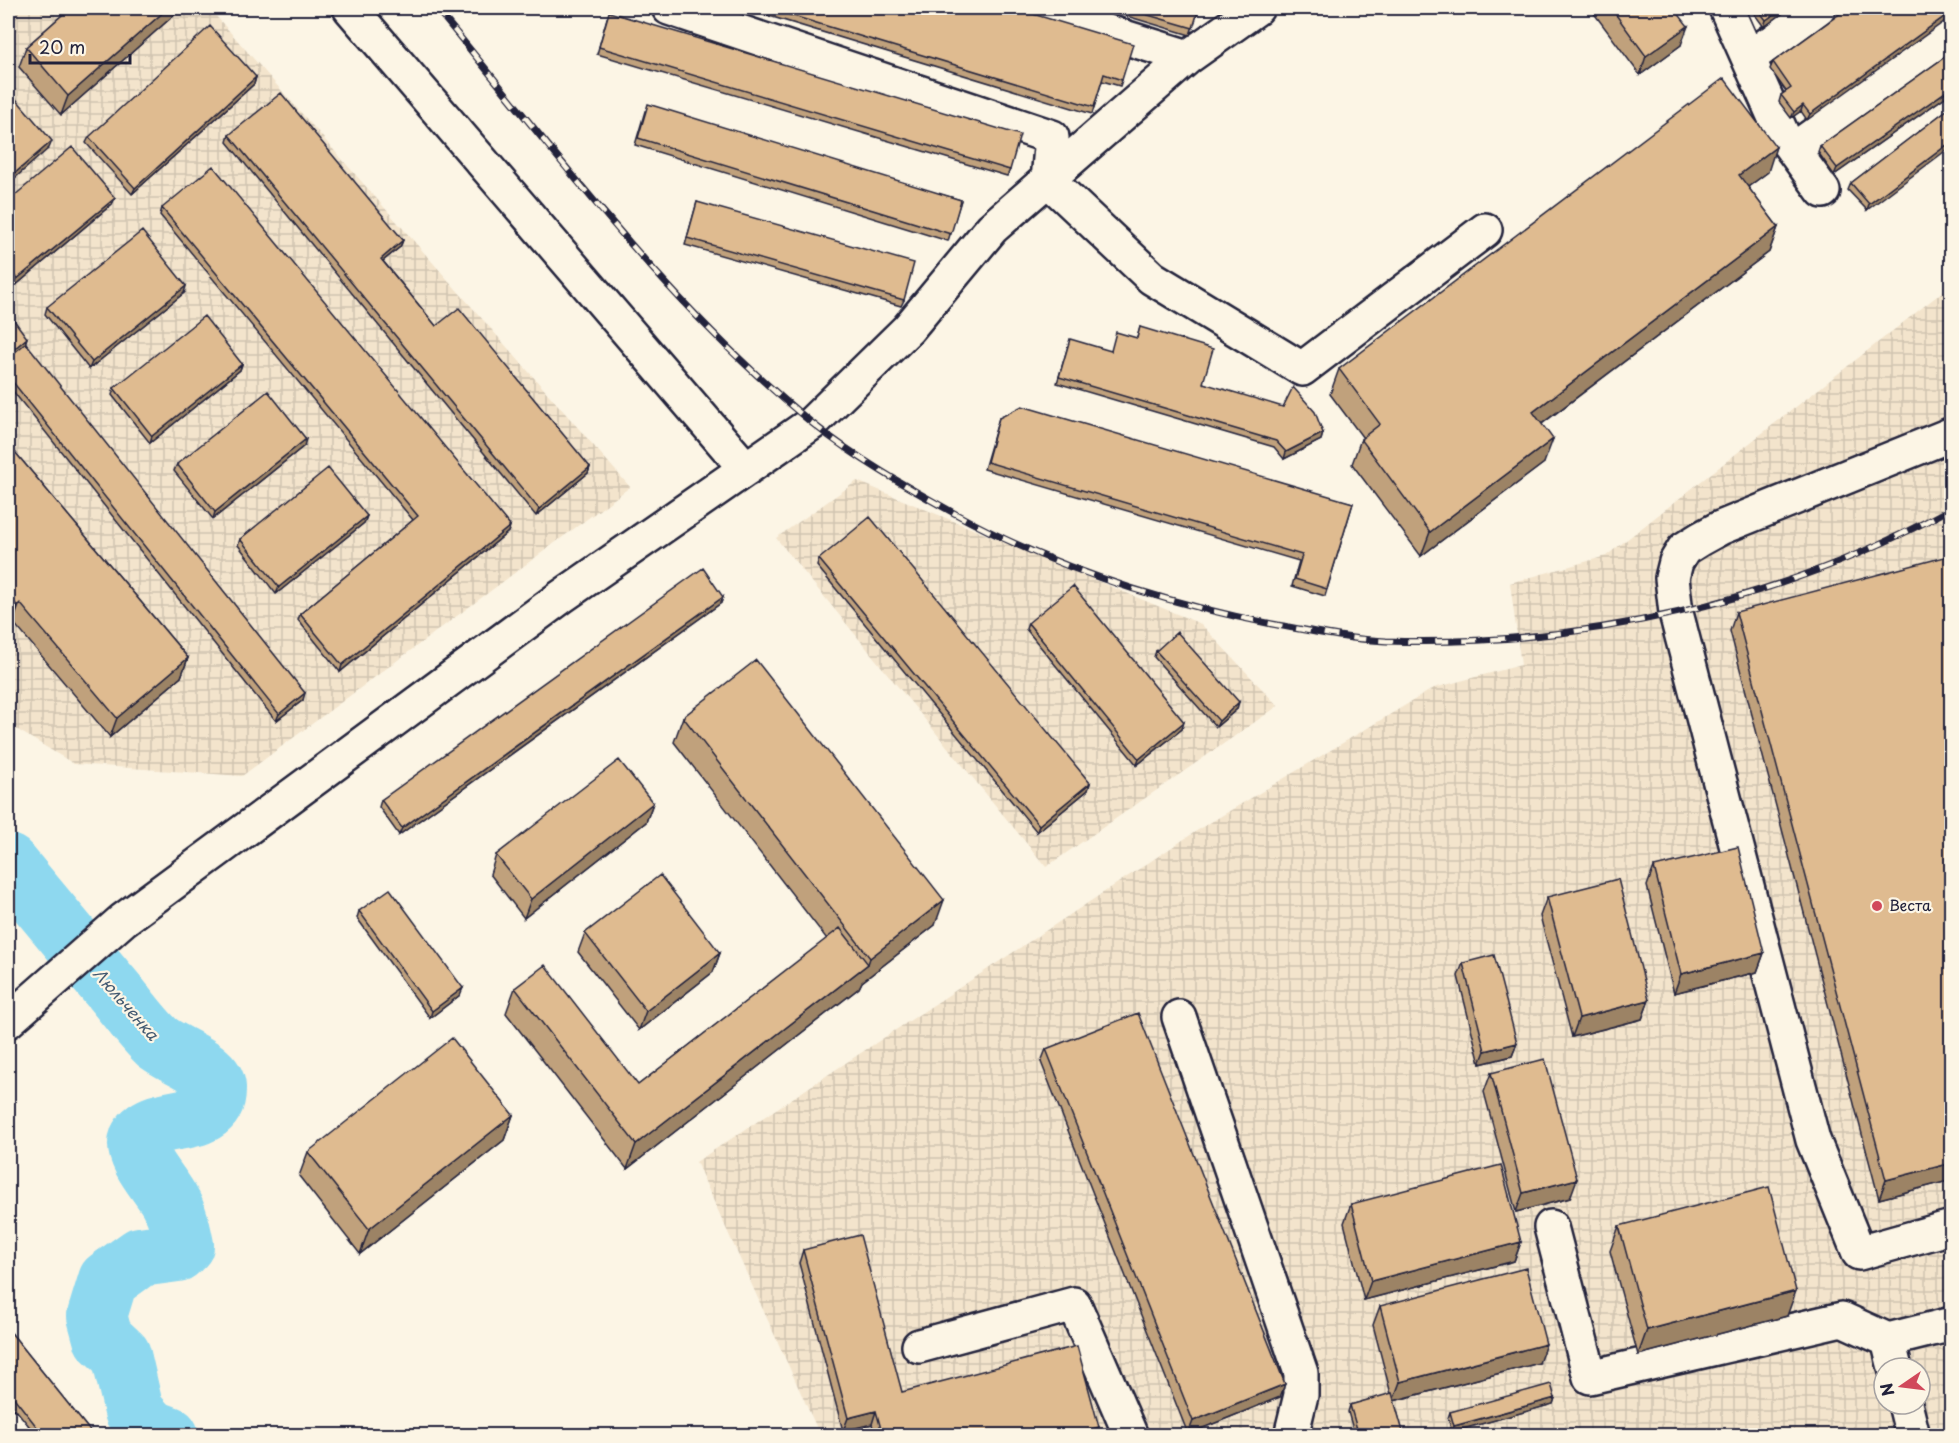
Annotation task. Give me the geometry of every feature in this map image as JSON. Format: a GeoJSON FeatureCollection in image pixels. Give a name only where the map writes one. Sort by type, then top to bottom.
{"type":"FeatureCollection","features":[{"type":"Feature","properties":{"kind":"lane"},"geometry":{"type":"LineString","coordinates":[[350,8],[746,469]]}},
{"type":"Feature","properties":{"kind":"lane"},"geometry":{"type":"LineString","coordinates":[[669,8],[1052,137],[1048,180]]}},
{"type":"Feature","properties":{"kind":"lane"},"geometry":{"type":"LineString","coordinates":[[1031,8],[1188,57]]}},
{"type":"Feature","properties":{"kind":"lane"},"geometry":{"type":"LineString","coordinates":[[8,1021],[123,920],[561,597],[812,423],[908,329],[992,228],[1188,57],[1257,8]]}},
{"type":"Feature","properties":{"kind":"lane"},"geometry":{"type":"LineString","coordinates":[[1726,8],[1783,136],[1823,191]]}},
{"type":"Feature","properties":{"kind":"lane"},"geometry":{"type":"LineString","coordinates":[[1749,58],[1818,8]]}},
{"type":"Feature","properties":{"kind":"lane"},"geometry":{"type":"LineString","coordinates":[[1793,150],[1952,36]]}},
{"type":"Feature","properties":{"kind":"lane"},"geometry":{"type":"LineString","coordinates":[[1048,180],[1152,278],[1302,369],[1485,230]]}},
{"type":"Feature","properties":{"kind":"lane"},"geometry":{"type":"LineString","coordinates":[[1952,434],[1720,528],[1684,549],[1676,562],[1672,578],[1676,613],[1813,1140],[1859,1253],[1952,1227]]}},
{"type":"Feature","properties":{"kind":"lane"},"geometry":{"type":"LineString","coordinates":[[1179,1017],[1301,1373],[1301,1395],[1291,1436]]}},
{"type":"Feature","properties":{"kind":"lane"},"geometry":{"type":"LineString","coordinates":[[1551,1227],[1590,1377],[1842,1318],[1892,1354],[1952,1324]]}},
{"type":"Feature","properties":{"kind":"lane"},"geometry":{"type":"LineString","coordinates":[[920,1346],[1074,1304],[1131,1436]]}},
{"type":"Feature","properties":{"kind":"lane"},"geometry":{"type":"LineString","coordinates":[[1908,1416],[1913,1436]]}},
{"type":"Feature","properties":{"kind":"lane"},"geometry":{"type":"LineString","coordinates":[[8,1426],[15,1436]]}},
{"type":"Feature","properties":{"kind":"shaded area"},"geometry":{"type":"Polygon","coordinates":[[[14,8],[209,8],[630,487],[242,776],[74,764],[8,724],[8,14],[14,8]]]}},
{"type":"Feature","properties":{"kind":"shaded area"},"geometry":{"type":"Polygon","coordinates":[[[1951,285],[1951,1435],[820,1435],[696,1162],[1198,830],[1434,688],[1521,665],[1510,583],[1606,556],[1951,285]]]}},
{"type":"Feature","properties":{"kind":"shaded area"},"geometry":{"type":"Polygon","coordinates":[[[857,481],[1201,624],[1278,706],[1046,867],[776,538],[857,481]]]}},
{"type":"Feature","properties":{"kind":"building"},"geometry":{"type":"Polygon","coordinates":[[[70,8],[168,8],[68,96],[26,47],[70,8]]]}},
{"type":"Feature","properties":{"kind":"building"},"geometry":{"type":"Polygon","coordinates":[[[767,8],[1013,8],[1133,44],[1122,80],[1104,74],[1094,107],[767,8]]]}},
{"type":"Feature","properties":{"kind":"building"},"geometry":{"type":"Polygon","coordinates":[[[1124,8],[1199,8],[1193,28],[1124,8]]]}},
{"type":"Feature","properties":{"kind":"building"},"geometry":{"type":"Polygon","coordinates":[[[1611,8],[1674,8],[1688,26],[1646,56],[1611,8]]]}},
{"type":"Feature","properties":{"kind":"building"},"geometry":{"type":"Polygon","coordinates":[[[1757,8],[1783,8],[1766,20],[1757,8]]]}},
{"type":"Feature","properties":{"kind":"building"},"geometry":{"type":"Polygon","coordinates":[[[1848,8],[1952,8],[1952,11],[1810,114],[1803,105],[1794,112],[1781,95],[1791,88],[1773,62],[1848,8]]]}},
{"type":"Feature","properties":{"kind":"building"},"geometry":{"type":"Polygon","coordinates":[[[609,12],[1020,135],[1010,170],[599,47],[609,12]]]}},
{"type":"Feature","properties":{"kind":"building"},"geometry":{"type":"Polygon","coordinates":[[[210,26],[256,77],[135,188],[89,137],[210,26]]]}},
{"type":"Feature","properties":{"kind":"building"},"geometry":{"type":"Polygon","coordinates":[[[1952,52],[1952,87],[1837,168],[1820,146],[1952,52]]]}},
{"type":"Feature","properties":{"kind":"building"},"geometry":{"type":"Polygon","coordinates":[[[1724,78],[1776,147],[1739,175],[1778,227],[1533,412],[1553,439],[1430,532],[1361,439],[1380,424],[1339,369],[1724,78]]]}},
{"type":"Feature","properties":{"kind":"building"},"geometry":{"type":"Polygon","coordinates":[[[10,92],[52,141],[8,179],[8,95],[10,92]]]}},
{"type":"Feature","properties":{"kind":"building"},"geometry":{"type":"Polygon","coordinates":[[[281,93],[403,240],[381,259],[436,326],[459,308],[590,467],[539,509],[229,135],[281,93]]]}},
{"type":"Feature","properties":{"kind":"building"},"geometry":{"type":"Polygon","coordinates":[[[648,104],[961,200],[951,234],[638,138],[648,104]]]}},
{"type":"Feature","properties":{"kind":"building"},"geometry":{"type":"Polygon","coordinates":[[[1952,106],[1952,141],[1869,204],[1851,183],[1952,106]]]}},
{"type":"Feature","properties":{"kind":"building"},"geometry":{"type":"Polygon","coordinates":[[[72,147],[115,198],[17,279],[8,268],[8,201],[72,147]]]}},
{"type":"Feature","properties":{"kind":"building"},"geometry":{"type":"Polygon","coordinates":[[[213,166],[510,526],[342,665],[300,614],[418,516],[162,208],[213,166]]]}},
{"type":"Feature","properties":{"kind":"building"},"geometry":{"type":"Polygon","coordinates":[[[697,202],[914,263],[904,300],[687,238],[697,202]]]}},
{"type":"Feature","properties":{"kind":"building"},"geometry":{"type":"Polygon","coordinates":[[[142,231],[186,286],[92,362],[47,307],[142,231]]]}},
{"type":"Feature","properties":{"kind":"building"},"geometry":{"type":"Polygon","coordinates":[[[8,312],[27,338],[8,354],[8,312]]]}},
{"type":"Feature","properties":{"kind":"building"},"geometry":{"type":"Polygon","coordinates":[[[204,316],[242,364],[152,436],[114,388],[204,316]]]}},
{"type":"Feature","properties":{"kind":"building"},"geometry":{"type":"Polygon","coordinates":[[[1140,327],[1213,349],[1203,383],[1283,407],[1293,387],[1315,412],[1323,433],[1286,452],[1276,441],[1059,377],[1070,339],[1111,351],[1116,332],[1137,338],[1140,327]]]}},
{"type":"Feature","properties":{"kind":"building"},"geometry":{"type":"Polygon","coordinates":[[[26,343],[305,693],[279,714],[8,376],[8,358],[26,343]]]}},
{"type":"Feature","properties":{"kind":"building"},"geometry":{"type":"Polygon","coordinates":[[[268,391],[306,439],[215,512],[177,464],[268,391]]]}},
{"type":"Feature","properties":{"kind":"building"},"geometry":{"type":"Polygon","coordinates":[[[1022,406],[1353,503],[1327,589],[1295,579],[1302,555],[987,462],[999,418],[1022,406]]]}},
{"type":"Feature","properties":{"kind":"building"},"geometry":{"type":"Polygon","coordinates":[[[9,445],[188,658],[117,718],[20,603],[17,606],[8,594],[9,445]]]}},
{"type":"Feature","properties":{"kind":"building"},"geometry":{"type":"Polygon","coordinates":[[[328,468],[367,516],[279,587],[240,539],[328,468]]]}},
{"type":"Feature","properties":{"kind":"building"},"geometry":{"type":"Polygon","coordinates":[[[870,517],[1090,783],[1039,825],[819,559],[870,517]]]}},
{"type":"Feature","properties":{"kind":"building","name":"Веста"},"geometry":{"type":"Polygon","coordinates":[[[1952,555],[1952,1163],[1886,1180],[1736,612],[1952,555]]]}},
{"type":"Feature","properties":{"kind":"building"},"geometry":{"type":"Polygon","coordinates":[[[703,568],[723,597],[402,828],[381,800],[703,568]]]}},
{"type":"Feature","properties":{"kind":"building"},"geometry":{"type":"Polygon","coordinates":[[[1073,586],[1184,722],[1139,759],[1028,623],[1073,586]]]}},
{"type":"Feature","properties":{"kind":"building"},"geometry":{"type":"Polygon","coordinates":[[[1177,632],[1239,702],[1219,721],[1156,651],[1177,632]]]}},
{"type":"Feature","properties":{"kind":"building"},"geometry":{"type":"Polygon","coordinates":[[[756,660],[944,900],[870,958],[683,717],[756,660]]]}},
{"type":"Feature","properties":{"kind":"building"},"geometry":{"type":"Polygon","coordinates":[[[619,760],[653,803],[531,899],[496,855],[619,760]]]}},
{"type":"Feature","properties":{"kind":"building"},"geometry":{"type":"Polygon","coordinates":[[[1738,847],[1764,953],[1681,974],[1654,867],[1738,847]]]}},
{"type":"Feature","properties":{"kind":"building"},"geometry":{"type":"Polygon","coordinates":[[[660,875],[720,953],[646,1011],[585,933],[660,875]]]}},
{"type":"Feature","properties":{"kind":"building"},"geometry":{"type":"Polygon","coordinates":[[[1618,879],[1649,1000],[1579,1018],[1547,897],[1618,879]]]}},
{"type":"Feature","properties":{"kind":"building"},"geometry":{"type":"Polygon","coordinates":[[[390,889],[463,988],[432,1011],[359,911],[390,889]]]}},
{"type":"Feature","properties":{"kind":"building"},"geometry":{"type":"Polygon","coordinates":[[[840,928],[868,964],[636,1144],[515,988],[545,965],[638,1085],[840,928]]]}},
{"type":"Feature","properties":{"kind":"building"},"geometry":{"type":"Polygon","coordinates":[[[1494,955],[1517,1043],[1485,1051],[1463,963],[1494,955]]]}},
{"type":"Feature","properties":{"kind":"building"},"geometry":{"type":"Polygon","coordinates":[[[1138,1013],[1285,1384],[1193,1421],[1046,1049],[1138,1013]]]}},
{"type":"Feature","properties":{"kind":"building"},"geometry":{"type":"Polygon","coordinates":[[[452,1038],[513,1115],[369,1229],[308,1152],[452,1038]]]}},
{"type":"Feature","properties":{"kind":"building"},"geometry":{"type":"Polygon","coordinates":[[[1545,1059],[1577,1179],[1523,1193],[1491,1073],[1545,1059]]]}},
{"type":"Feature","properties":{"kind":"building"},"geometry":{"type":"Polygon","coordinates":[[[1501,1165],[1521,1242],[1371,1281],[1351,1204],[1501,1165]]]}},
{"type":"Feature","properties":{"kind":"building"},"geometry":{"type":"Polygon","coordinates":[[[1769,1187],[1796,1291],[1647,1330],[1619,1226],[1769,1187]]]}},
{"type":"Feature","properties":{"kind":"building"},"geometry":{"type":"Polygon","coordinates":[[[860,1235],[902,1392],[1077,1346],[1099,1427],[1066,1436],[883,1436],[876,1411],[848,1418],[803,1250],[860,1235]]]}},
{"type":"Feature","properties":{"kind":"building"},"geometry":{"type":"Polygon","coordinates":[[[1526,1268],[1546,1344],[1400,1382],[1380,1306],[1526,1268]]]}},
{"type":"Feature","properties":{"kind":"building"},"geometry":{"type":"Polygon","coordinates":[[[8,1329],[94,1436],[44,1436],[8,1390],[8,1329]]]}},
{"type":"Feature","properties":{"kind":"building"},"geometry":{"type":"Polygon","coordinates":[[[1551,1384],[1555,1398],[1454,1426],[1450,1412],[1551,1384]]]}},
{"type":"Feature","properties":{"kind":"building"},"geometry":{"type":"Polygon","coordinates":[[[1392,1393],[1404,1435],[1359,1436],[1350,1405],[1392,1393]]]}},
{"type":"Feature","properties":{"kind":"waterway","name":"Люльченка"},"geometry":{"type":"LineString","coordinates":[[8,864],[150,1035],[164,1047],[201,1068],[214,1081],[216,1088],[214,1102],[206,1111],[196,1116],[157,1125],[146,1130],[139,1139],[140,1154],[173,1207],[184,1245],[177,1252],[140,1257],[108,1280],[97,1316],[103,1338],[121,1355],[134,1411],[150,1429],[169,1436]]}},
{"type":"Feature","properties":{"kind":"railway"},"geometry":{"type":"LineString","coordinates":[[436,8],[569,171],[660,277],[759,377],[812,423],[863,460],[954,513],[1030,550],[1109,581],[1231,615],[1358,638],[1386,641],[1460,641],[1533,636],[1606,627],[1678,612],[1749,593],[1818,570],[1886,541],[1952,508]]}},
{"type":"Feature","properties":{"kind":"place","name":"Веста"},"geometry":{"type":"Point","coordinates":[1877,906]}}]}
